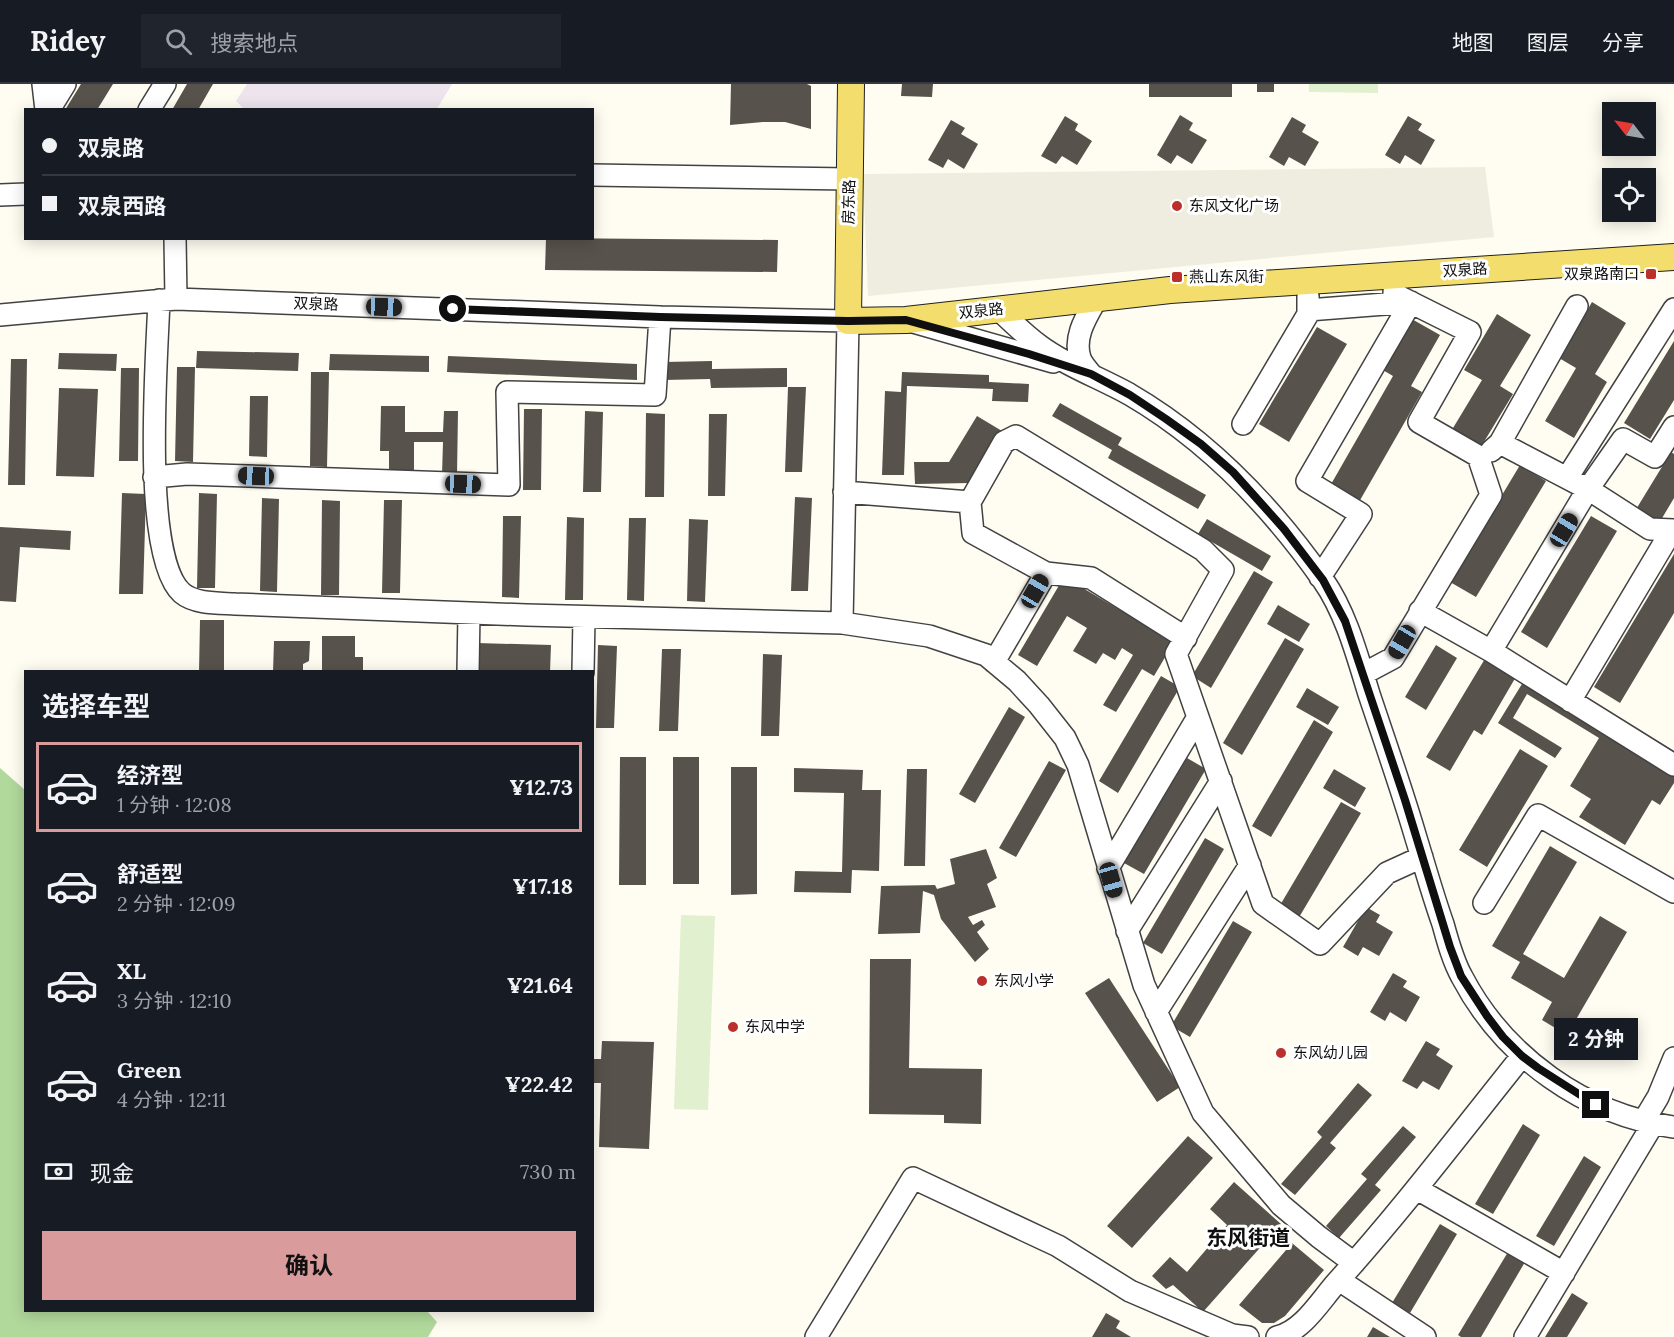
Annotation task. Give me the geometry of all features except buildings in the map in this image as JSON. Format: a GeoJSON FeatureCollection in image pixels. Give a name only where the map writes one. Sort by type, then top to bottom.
{"type":"FeatureCollection","features":[{"type":"Feature","properties":{"kind":"main road","name":"房东路"},"geometry":{"type":"LineString","coordinates":[[848,321],[850,84]]}},
{"type":"Feature","properties":{"kind":"main road","name":"双泉路"},"geometry":{"type":"LineString","coordinates":[[848,321],[906,320],[1170,290],[1674,257]]}},
{"type":"Feature","properties":{"kind":"street"},"geometry":{"type":"LineString","coordinates":[[43,84],[48,108]]}},
{"type":"Feature","properties":{"kind":"street"},"geometry":{"type":"LineString","coordinates":[[49,108],[65,84]]}},
{"type":"Feature","properties":{"kind":"street"},"geometry":{"type":"LineString","coordinates":[[150,108],[165,84]]}},
{"type":"Feature","properties":{"kind":"street"},"geometry":{"type":"LineString","coordinates":[[594,175],[850,179]]}},
{"type":"Feature","properties":{"kind":"street"},"geometry":{"type":"LineString","coordinates":[[0,195],[24,194]]}},
{"type":"Feature","properties":{"kind":"street"},"geometry":{"type":"LineString","coordinates":[[175,240],[167,300],[154,477],[163,554],[171,578],[183,594],[204,602],[235,604],[584,617],[842,623],[929,636],[986,655],[1017,681],[1040,705],[1065,738],[1078,765],[1144,985],[1203,1113],[1281,1205],[1354,1263]]}},
{"type":"Feature","properties":{"kind":"street"},"geometry":{"type":"LineString","coordinates":[[1363,674],[1393,658],[1491,495],[1478,456],[1419,422],[1470,333],[1394,294],[1395,275]]}},
{"type":"Feature","properties":{"kind":"street"},"geometry":{"type":"LineString","coordinates":[[1243,424],[1308,314],[1308,281]]}},
{"type":"Feature","properties":{"kind":"street"},"geometry":{"type":"LineString","coordinates":[[1091,374],[1080,359],[1078,343],[1083,321],[1097,298]]}},
{"type":"Feature","properties":{"kind":"street","name":"双泉路"},"geometry":{"type":"LineString","coordinates":[[0,315],[167,300],[848,321]]}},
{"type":"Feature","properties":{"kind":"street"},"geometry":{"type":"LineString","coordinates":[[1308,310],[1411,302]]}},
{"type":"Feature","properties":{"kind":"street"},"geometry":{"type":"LineString","coordinates":[[1320,577],[1361,514],[1306,481],[1411,302]]}},
{"type":"Feature","properties":{"kind":"street"},"geometry":{"type":"LineString","coordinates":[[1479,461],[1500,443],[1577,306]]}},
{"type":"Feature","properties":{"kind":"street"},"geometry":{"type":"LineString","coordinates":[[998,309],[1041,347],[1130,395],[1201,444],[1233,472],[1284,529],[1320,577],[1345,621],[1450,947],[1461,976],[1487,1016],[1522,1056],[1596,1105],[1648,1123],[1674,1127]]}},
{"type":"Feature","properties":{"kind":"street"},"geometry":{"type":"LineString","coordinates":[[1567,478],[1674,309]]}},
{"type":"Feature","properties":{"kind":"street"},"geometry":{"type":"LineString","coordinates":[[154,477],[187,474],[509,485],[507,392],[655,394],[660,317]]}},
{"type":"Feature","properties":{"kind":"street"},"geometry":{"type":"LineString","coordinates":[[906,320],[1029,354],[1091,374]]}},
{"type":"Feature","properties":{"kind":"street"},"geometry":{"type":"LineString","coordinates":[[842,623],[848,321]]}},
{"type":"Feature","properties":{"kind":"street"},"geometry":{"type":"LineString","coordinates":[[1491,651],[1588,489],[1623,439],[1655,457],[1674,427]]}},
{"type":"Feature","properties":{"kind":"street"},"geometry":{"type":"LineString","coordinates":[[1186,638],[1091,578],[1046,573],[973,533],[970,502],[1004,442],[1016,436],[1203,550],[1223,570],[1186,638],[1176,654],[1263,904],[1320,944],[1387,873],[1422,857]]}},
{"type":"Feature","properties":{"kind":"street"},"geometry":{"type":"LineString","coordinates":[[1500,443],[1588,489],[1650,529],[1673,530],[1570,700]]}},
{"type":"Feature","properties":{"kind":"street"},"geometry":{"type":"LineString","coordinates":[[844,492],[970,502]]}},
{"type":"Feature","properties":{"kind":"street"},"geometry":{"type":"LineString","coordinates":[[994,662],[1046,573]]}},
{"type":"Feature","properties":{"kind":"street"},"geometry":{"type":"LineString","coordinates":[[1420,611],[1491,651],[1674,765]]}},
{"type":"Feature","properties":{"kind":"street"},"geometry":{"type":"LineString","coordinates":[[468,670],[469,613]]}},
{"type":"Feature","properties":{"kind":"street"},"geometry":{"type":"LineString","coordinates":[[583,670],[584,617]]}},
{"type":"Feature","properties":{"kind":"street"},"geometry":{"type":"LineString","coordinates":[[1108,868],[1198,717]]}},
{"type":"Feature","properties":{"kind":"street"},"geometry":{"type":"LineString","coordinates":[[1127,931],[1221,781]]}},
{"type":"Feature","properties":{"kind":"street"},"geometry":{"type":"LineString","coordinates":[[1484,903],[1538,815],[1674,892]]}},
{"type":"Feature","properties":{"kind":"street"},"geometry":{"type":"LineString","coordinates":[[1156,1012],[1250,865]]}},
{"type":"Feature","properties":{"kind":"street"},"geometry":{"type":"LineString","coordinates":[[1277,1337],[1286,1335],[1310,1315],[1417,1189],[1522,1056]]}},
{"type":"Feature","properties":{"kind":"street"},"geometry":{"type":"LineString","coordinates":[[1525,1337],[1564,1273],[1648,1123],[1674,1058]]}},
{"type":"Feature","properties":{"kind":"street"},"geometry":{"type":"LineString","coordinates":[[816,1337],[913,1178],[1058,1246],[1130,1291],[1232,1335],[1248,1337]]}},
{"type":"Feature","properties":{"kind":"street"},"geometry":{"type":"LineString","coordinates":[[1417,1189],[1564,1273]]}},
{"type":"Feature","properties":{"kind":"street"},"geometry":{"type":"LineString","coordinates":[[1340,1280],[1425,1337]]}},
{"type":"Feature","properties":{"kind":"shaded area"},"geometry":{"type":"Polygon","coordinates":[[[247,84],[452,84],[438,108],[243,108],[236,101],[247,84]]]}},
{"type":"Feature","properties":{"kind":"shaded area","name":"东风文化广场"},"geometry":{"type":"Polygon","coordinates":[[[1485,167],[1494,237],[868,296],[863,174],[1485,167]]]}},
{"type":"Feature","properties":{"kind":"green space"},"geometry":{"type":"Polygon","coordinates":[[[1309,84],[1378,84],[1378,93],[1309,92],[1309,84]]]}},
{"type":"Feature","properties":{"kind":"green space"},"geometry":{"type":"Polygon","coordinates":[[[0,768],[24,789],[24,1312],[428,1312],[437,1322],[428,1337],[0,1337],[0,768]]]}},
{"type":"Feature","properties":{"kind":"green space"},"geometry":{"type":"Polygon","coordinates":[[[681,915],[715,916],[708,1110],[674,1109],[681,915]]]}},
{"type":"Feature","properties":{"kind":"place","name":"东风文化广场"},"geometry":{"type":"Point","coordinates":[1177,206]}},
{"type":"Feature","properties":{"kind":"place","name":"双泉路南口"},"geometry":{"type":"Point","coordinates":[1651,274]}},
{"type":"Feature","properties":{"kind":"place","name":"燕山东风街"},"geometry":{"type":"Point","coordinates":[1177,277]}},
{"type":"Feature","properties":{"kind":"place","name":"东风小学"},"geometry":{"type":"Point","coordinates":[982,981]}},
{"type":"Feature","properties":{"kind":"place","name":"东风中学"},"geometry":{"type":"Point","coordinates":[733,1027]}},
{"type":"Feature","properties":{"kind":"place","name":"东风幼儿园"},"geometry":{"type":"Point","coordinates":[1281,1053]}},
{"type":"Feature","properties":{"kind":"district","name":"东风街道"},"geometry":{"type":"Point","coordinates":[1248,1238]}},
{"type":"Feature","properties":{"kind":"route"},"geometry":{"type":"LineString","coordinates":[[453,309],[660,317],[906,320],[1029,354],[1091,374],[1130,395],[1166,419],[1201,444],[1233,472],[1284,529],[1323,580],[1345,621],[1461,976],[1503,1037],[1522,1056],[1596,1105]]}}]}
